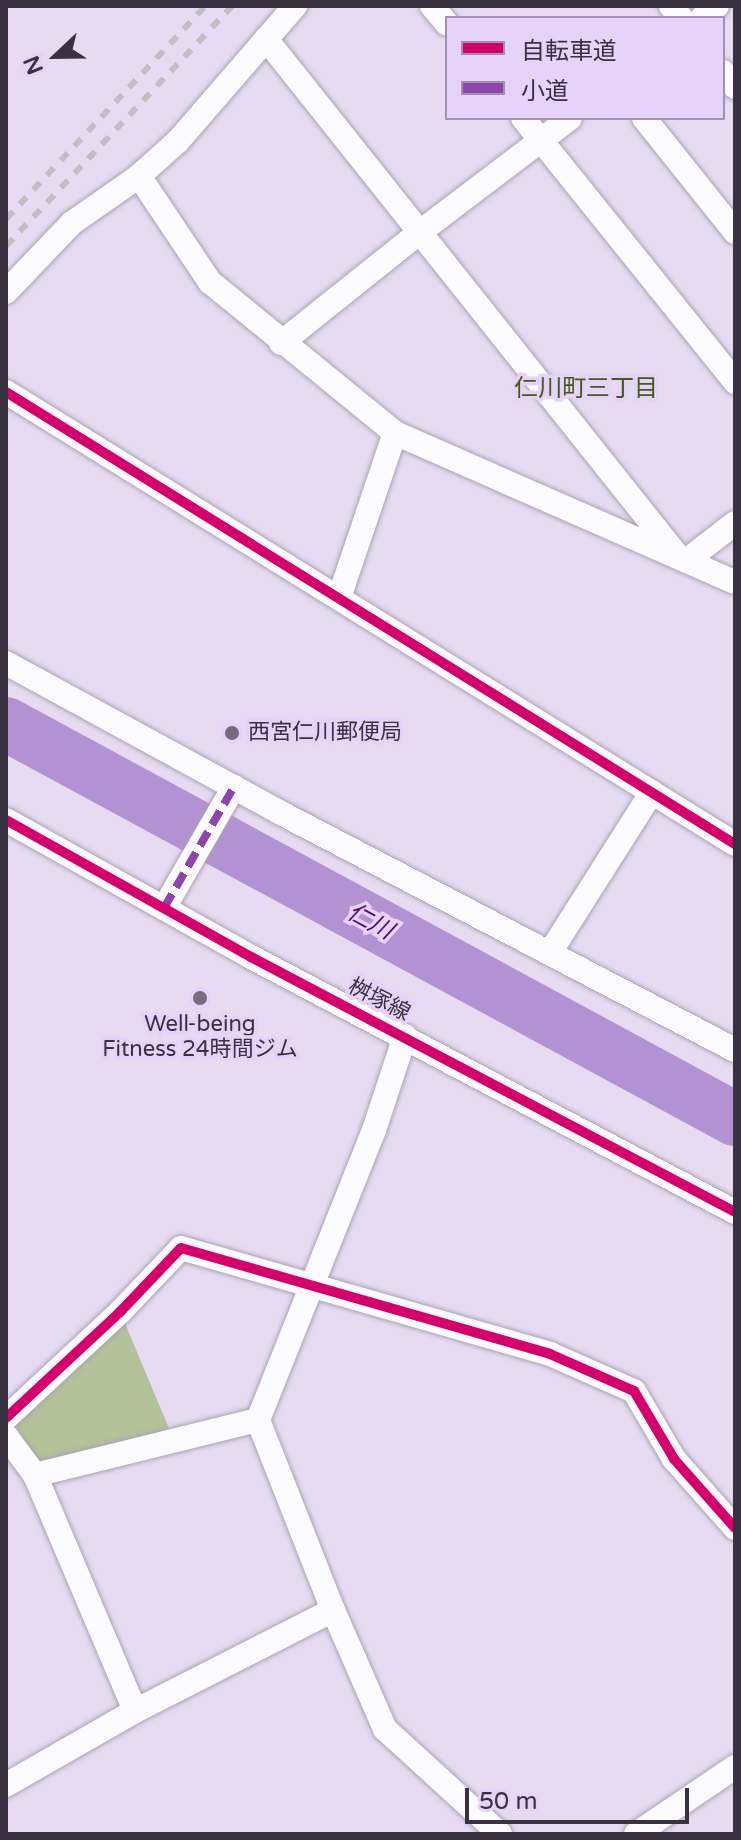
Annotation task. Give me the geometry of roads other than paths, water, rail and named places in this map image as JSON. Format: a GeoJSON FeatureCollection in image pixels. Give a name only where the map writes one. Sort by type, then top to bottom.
{"type":"FeatureCollection","features":[{"type":"Feature","properties":{"kind":"street"},"geometry":{"type":"LineString","coordinates":[[6,292],[72,223],[139,176],[178,141],[295,6]]}},
{"type":"Feature","properties":{"kind":"street"},"geometry":{"type":"LineString","coordinates":[[432,6],[445,22]]}},
{"type":"Feature","properties":{"kind":"street"},"geometry":{"type":"LineString","coordinates":[[266,39],[683,560]]}},
{"type":"Feature","properties":{"kind":"street"},"geometry":{"type":"LineString","coordinates":[[525,120],[735,382]]}},
{"type":"Feature","properties":{"kind":"street"},"geometry":{"type":"LineString","coordinates":[[281,343],[567,120]]}},
{"type":"Feature","properties":{"kind":"street"},"geometry":{"type":"LineString","coordinates":[[646,120],[735,232]]}},
{"type":"Feature","properties":{"kind":"street"},"geometry":{"type":"LineString","coordinates":[[139,176],[210,282],[395,433],[735,582]]}},
{"type":"Feature","properties":{"kind":"street"},"geometry":{"type":"LineString","coordinates":[[6,392],[735,844]]}},
{"type":"Feature","properties":{"kind":"street"},"geometry":{"type":"LineString","coordinates":[[339,598],[395,433]]}},
{"type":"Feature","properties":{"kind":"street"},"geometry":{"type":"LineString","coordinates":[[683,560],[735,523]]}},
{"type":"Feature","properties":{"kind":"street"},"geometry":{"type":"LineString","coordinates":[[6,663],[234,787],[735,1050]]}},
{"type":"Feature","properties":{"kind":"street"},"geometry":{"type":"LineString","coordinates":[[164,908],[234,787]]}},
{"type":"Feature","properties":{"kind":"street"},"geometry":{"type":"LineString","coordinates":[[551,951],[652,792]]}},
{"type":"Feature","properties":{"kind":"street","name":"桝塚線"},"geometry":{"type":"LineString","coordinates":[[6,820],[164,908],[735,1212]]}},
{"type":"Feature","properties":{"kind":"street"},"geometry":{"type":"LineString","coordinates":[[405,1036],[374,1130],[258,1420],[333,1610],[385,1729],[500,1834]]}},
{"type":"Feature","properties":{"kind":"street"},"geometry":{"type":"LineString","coordinates":[[6,1418],[120,1312],[181,1248],[311,1288],[550,1354],[634,1391],[674,1459],[735,1528]]}},
{"type":"Feature","properties":{"kind":"street"},"geometry":{"type":"LineString","coordinates":[[35,1475],[258,1420]]}},
{"type":"Feature","properties":{"kind":"street"},"geometry":{"type":"LineString","coordinates":[[6,1436],[35,1475],[135,1711]]}},
{"type":"Feature","properties":{"kind":"street"},"geometry":{"type":"LineString","coordinates":[[6,1785],[135,1711],[333,1610]]}},
{"type":"Feature","properties":{"kind":"street"},"geometry":{"type":"LineString","coordinates":[[636,1834],[735,1767]]}},
{"type":"Feature","properties":{"kind":"waterway","name":"仁川"},"geometry":{"type":"LineString","coordinates":[[6,724],[735,1119]]}},
{"type":"Feature","properties":{"kind":"railway"},"geometry":{"type":"LineString","coordinates":[[6,219],[205,6]]}},
{"type":"Feature","properties":{"kind":"railway"},"geometry":{"type":"LineString","coordinates":[[6,246],[232,6]]}},
{"type":"Feature","properties":{"kind":"place","name":"西宮仁川郵便局"},"geometry":{"type":"Point","coordinates":[232,733]}},
{"type":"Feature","properties":{"kind":"place","name":"Well-being Fitness 24時間ジム"},"geometry":{"type":"Point","coordinates":[200,998]}},
{"type":"Feature","properties":{"kind":"district","name":"仁川町三丁目"},"geometry":{"type":"Point","coordinates":[586,389]}}]}
